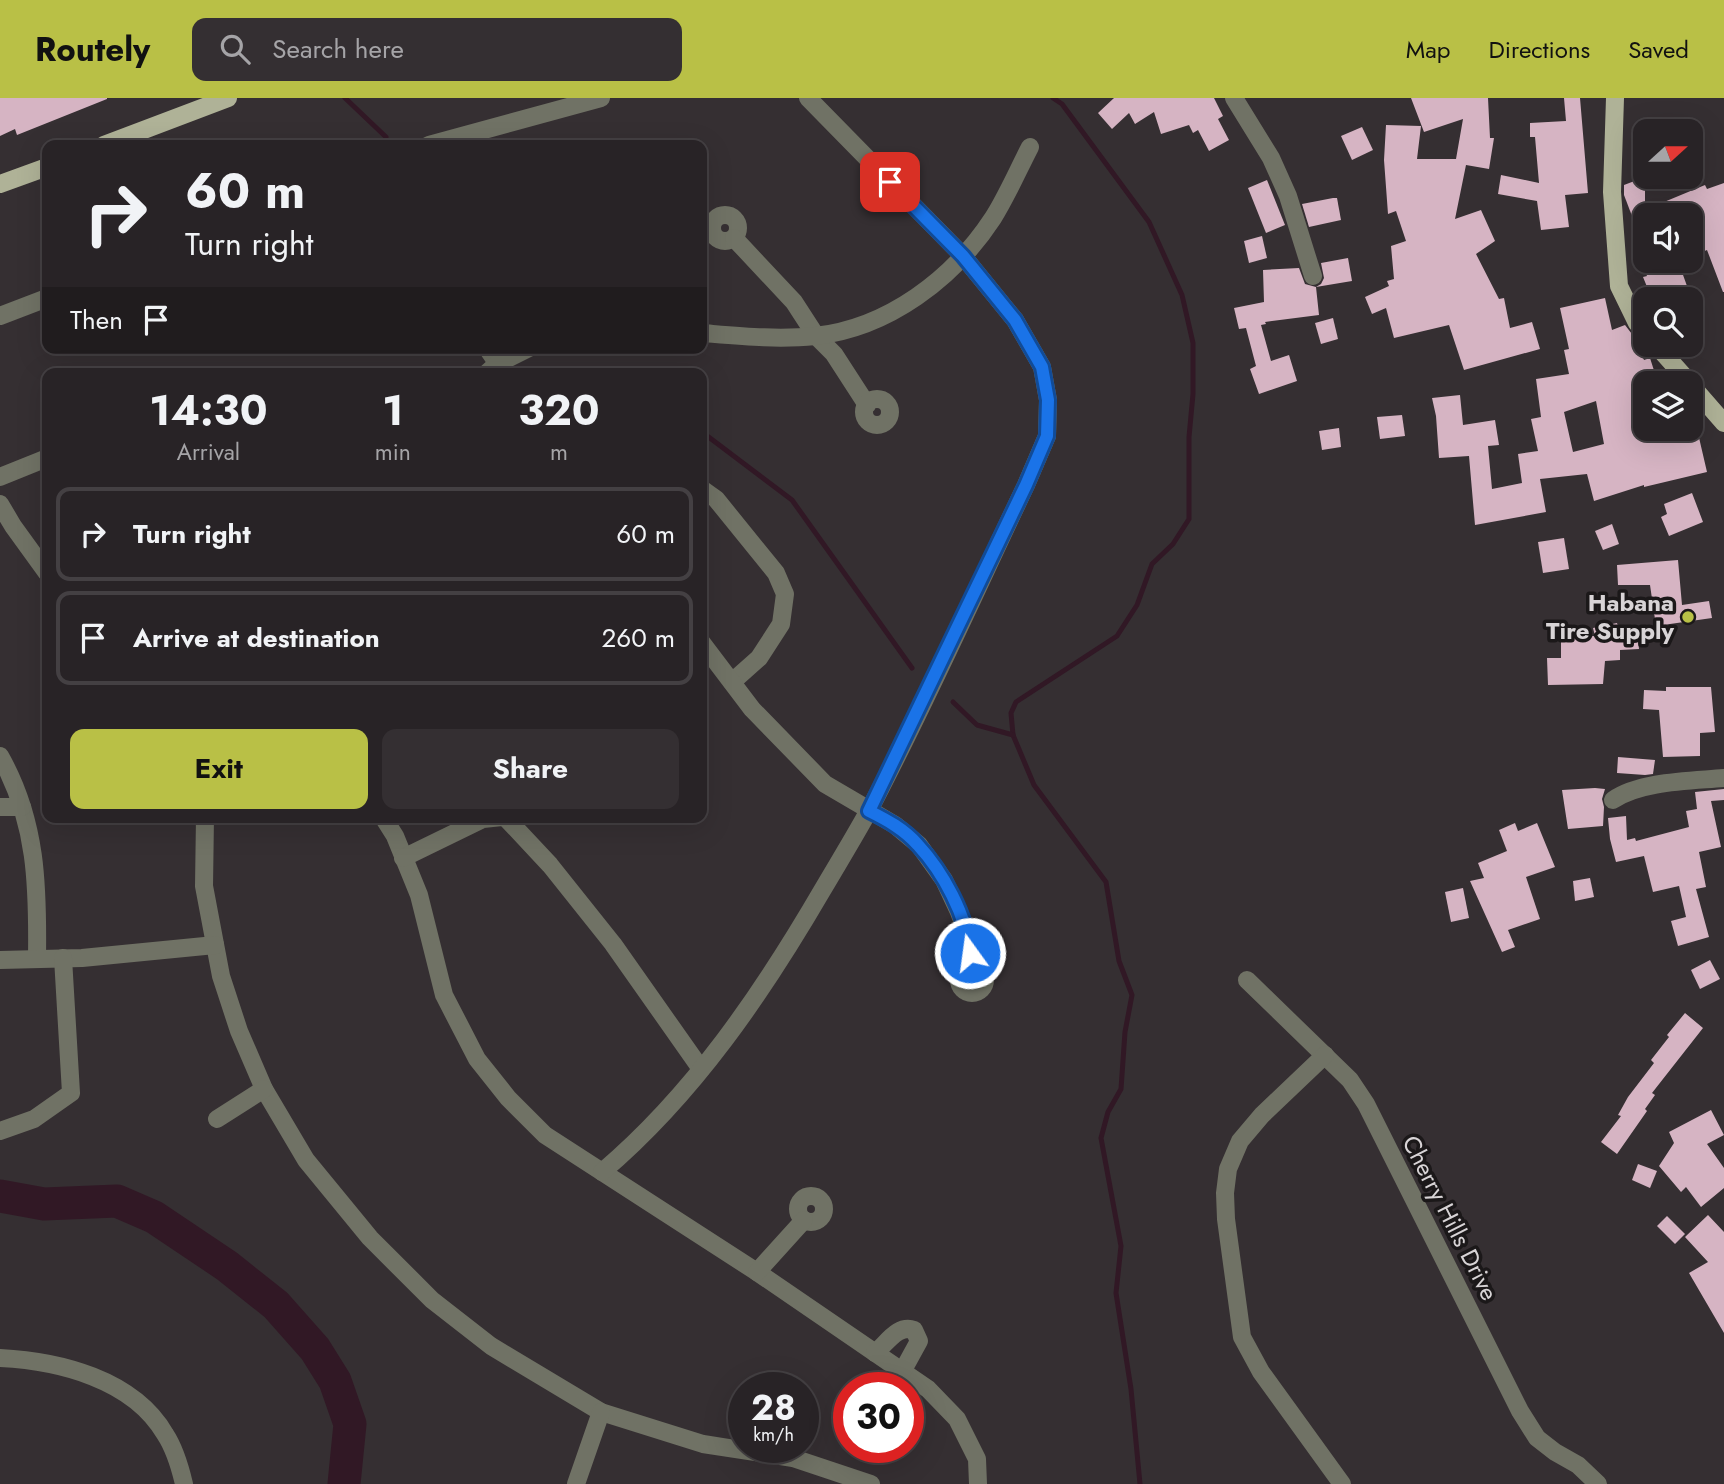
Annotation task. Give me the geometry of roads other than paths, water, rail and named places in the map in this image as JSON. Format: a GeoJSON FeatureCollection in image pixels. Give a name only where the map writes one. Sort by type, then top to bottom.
{"type":"FeatureCollection","features":[{"type":"Feature","properties":{"kind":"main road"},"geometry":{"type":"LineString","coordinates":[[117,140],[228,98]]}},
{"type":"Feature","properties":{"kind":"main road"},"geometry":{"type":"LineString","coordinates":[[1615,98],[1612,192],[1619,286],[1633,315]]}},
{"type":"Feature","properties":{"kind":"main road"},"geometry":{"type":"LineString","coordinates":[[0,184],[42,169]]}},
{"type":"Feature","properties":{"kind":"main road"},"geometry":{"type":"LineString","coordinates":[[1666,357],[1679,371]]}},
{"type":"Feature","properties":{"kind":"main road"},"geometry":{"type":"LineString","coordinates":[[1703,399],[1724,423]]}},
{"type":"Feature","properties":{"kind":"street"},"geometry":{"type":"LineString","coordinates":[[447,140],[601,98]]}},
{"type":"Feature","properties":{"kind":"street"},"geometry":{"type":"LineString","coordinates":[[602,1172],[637,1143],[701,1069],[746,1012],[791,944],[869,811],[1020,498],[1047,436],[1048,400],[1042,367],[1015,320],[963,256],[808,98]]}},
{"type":"Feature","properties":{"kind":"street"},"geometry":{"type":"LineString","coordinates":[[1234,98],[1271,158],[1288,196],[1313,276]]}},
{"type":"Feature","properties":{"kind":"street"},"geometry":{"type":"LineString","coordinates":[[707,334],[816,336],[872,322],[920,296],[963,256],[993,218],[1030,147]]}},
{"type":"Feature","properties":{"kind":"street"},"geometry":{"type":"LineString","coordinates":[[734,238],[794,302],[816,336],[834,354],[867,405]]}},
{"type":"Feature","properties":{"kind":"street"},"geometry":{"type":"LineString","coordinates":[[0,316],[42,300]]}},
{"type":"Feature","properties":{"kind":"street"},"geometry":{"type":"LineString","coordinates":[[499,368],[520,354]]}},
{"type":"Feature","properties":{"kind":"street"},"geometry":{"type":"LineString","coordinates":[[0,477],[42,460]]}},
{"type":"Feature","properties":{"kind":"street"},"geometry":{"type":"LineString","coordinates":[[707,493],[716,499],[776,573],[785,594],[781,624],[759,658],[732,682]]}},
{"type":"Feature","properties":{"kind":"street"},"geometry":{"type":"LineString","coordinates":[[0,504],[42,566]]}},
{"type":"Feature","properties":{"kind":"street"},"geometry":{"type":"LineString","coordinates":[[707,650],[752,709],[825,784],[895,825],[919,845],[944,880],[969,939],[971,967]]}},
{"type":"Feature","properties":{"kind":"street"},"geometry":{"type":"LineString","coordinates":[[0,756],[12,777],[36,863],[37,959]]}},
{"type":"Feature","properties":{"kind":"street"},"geometry":{"type":"LineString","coordinates":[[1613,800],[1629,791],[1645,787],[1724,778]]}},
{"type":"Feature","properties":{"kind":"street"},"geometry":{"type":"LineString","coordinates":[[0,807],[22,807]]}},
{"type":"Feature","properties":{"kind":"street"},"geometry":{"type":"LineString","coordinates":[[205,823],[204,886],[221,976],[239,1031],[264,1089],[306,1160],[370,1238],[432,1300],[491,1346],[601,1412],[703,1444],[793,1458],[871,1484]]}},
{"type":"Feature","properties":{"kind":"street"},"geometry":{"type":"LineString","coordinates":[[387,823],[395,836],[419,895],[444,995],[477,1059],[508,1098],[545,1135],[757,1272],[902,1372],[919,1341],[914,1330],[902,1328],[875,1353]]}},
{"type":"Feature","properties":{"kind":"street"},"geometry":{"type":"LineString","coordinates":[[403,858],[475,823]]}},
{"type":"Feature","properties":{"kind":"street"},"geometry":{"type":"LineString","coordinates":[[510,823],[550,865],[613,944],[701,1069]]}},
{"type":"Feature","properties":{"kind":"street"},"geometry":{"type":"LineString","coordinates":[[0,960],[63,958],[215,945]]}},
{"type":"Feature","properties":{"kind":"street"},"geometry":{"type":"LineString","coordinates":[[0,1131],[34,1119],[71,1093],[63,958]]}},
{"type":"Feature","properties":{"kind":"street","name":"Cherry Hills Drive"},"geometry":{"type":"LineString","coordinates":[[1247,980],[1350,1080],[1366,1104],[1531,1429],[1537,1438],[1577,1465],[1598,1484]]}},
{"type":"Feature","properties":{"kind":"street"},"geometry":{"type":"LineString","coordinates":[[1325,1055],[1262,1115],[1240,1141],[1228,1169],[1226,1219],[1242,1337],[1261,1372],[1342,1484]]}},
{"type":"Feature","properties":{"kind":"street"},"geometry":{"type":"LineString","coordinates":[[217,1119],[264,1089]]}},
{"type":"Feature","properties":{"kind":"street"},"geometry":{"type":"LineString","coordinates":[[757,1272],[804,1220]]}},
{"type":"Feature","properties":{"kind":"street"},"geometry":{"type":"LineString","coordinates":[[0,1358],[68,1368],[129,1395],[165,1432],[178,1460],[184,1484]]}},
{"type":"Feature","properties":{"kind":"street"},"geometry":{"type":"LineString","coordinates":[[924,1386],[957,1419],[977,1460],[978,1484]]}},
{"type":"Feature","properties":{"kind":"street"},"geometry":{"type":"LineString","coordinates":[[576,1484],[601,1412]]}},
{"type":"Feature","properties":{"kind":"waterway"},"geometry":{"type":"LineString","coordinates":[[345,98],[386,137]]}},
{"type":"Feature","properties":{"kind":"waterway"},"geometry":{"type":"LineString","coordinates":[[1053,98],[1062,104],[1149,222],[1182,295],[1193,343],[1189,519],[1173,544],[1152,564],[1137,605],[1117,636],[1016,702],[1011,713],[1013,735],[1034,785],[1106,882],[1119,961],[1132,995],[1125,1032],[1121,1089],[1108,1112],[1101,1138],[1121,1246],[1116,1293],[1131,1389],[1140,1484]]}},
{"type":"Feature","properties":{"kind":"waterway"},"geometry":{"type":"LineString","coordinates":[[707,436],[792,500],[912,668]]}},
{"type":"Feature","properties":{"kind":"waterway"},"geometry":{"type":"LineString","coordinates":[[953,702],[977,725],[1013,735]]}},
{"type":"Feature","properties":{"kind":"waterway"},"geometry":{"type":"LineString","coordinates":[[0,1196],[44,1204],[117,1201],[154,1217],[227,1266],[276,1305],[315,1349],[335,1381],[350,1424],[344,1484]]}},
{"type":"Feature","properties":{"kind":"place","name":"Habana Tire Supply"},"geometry":{"type":"Point","coordinates":[1688,617]}}]}
